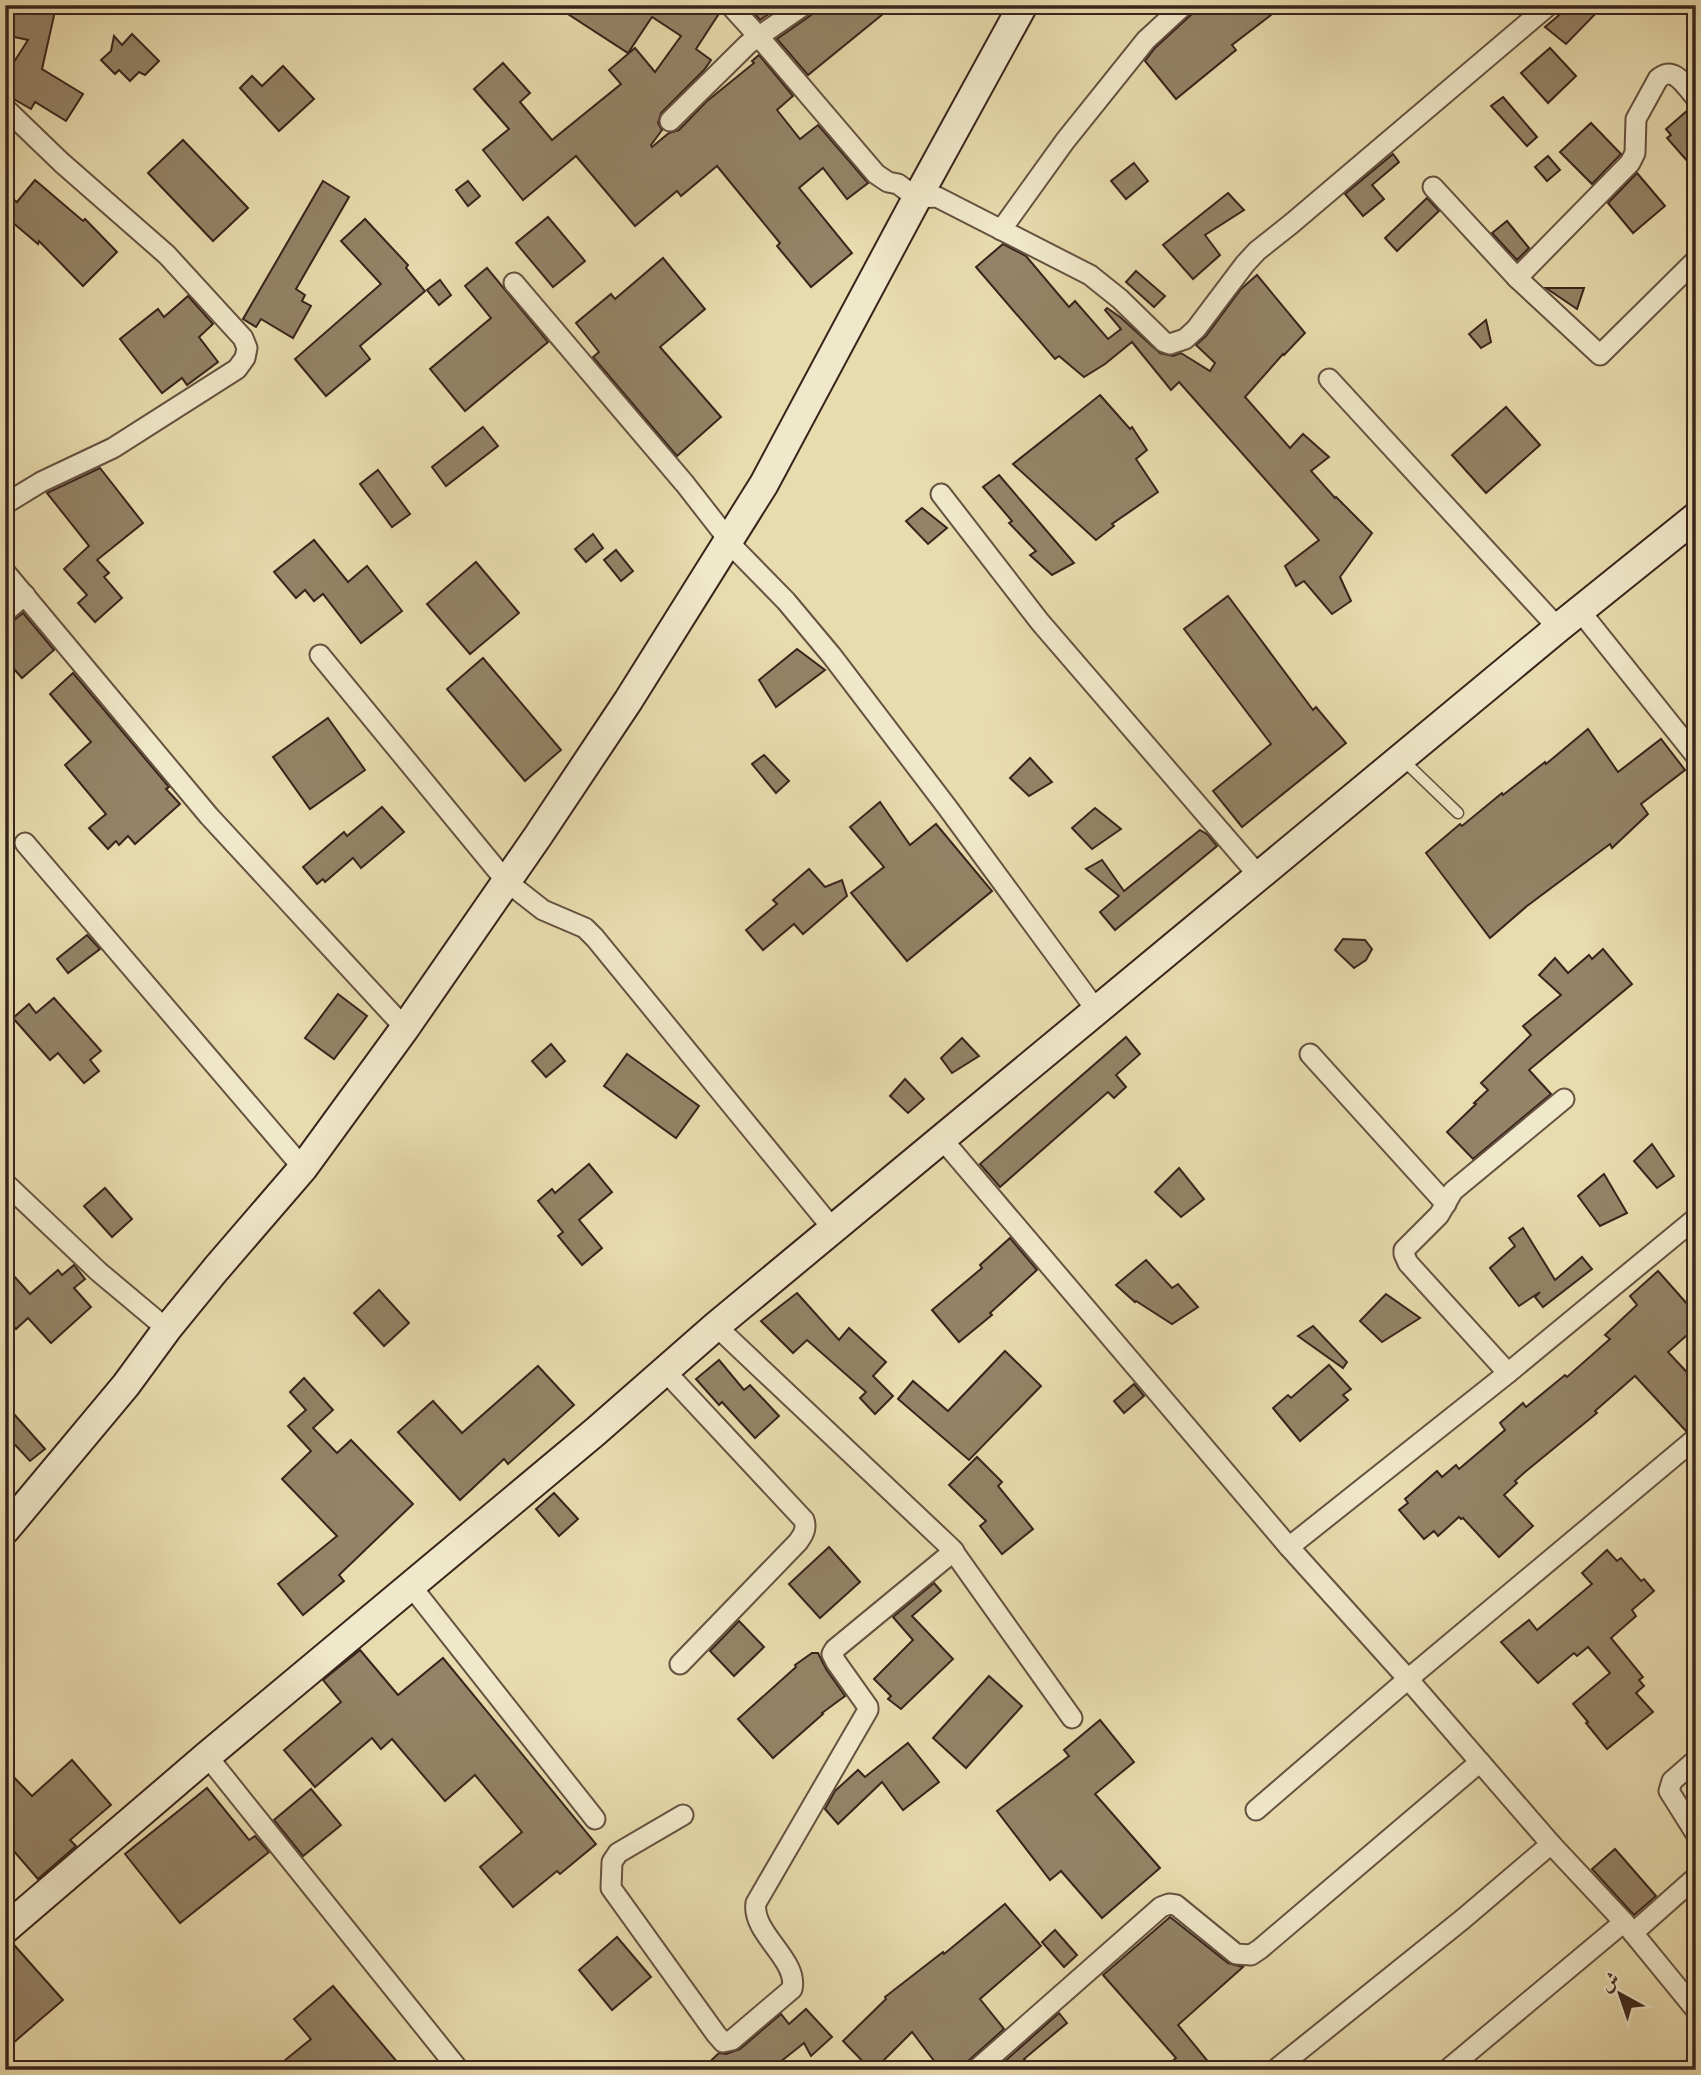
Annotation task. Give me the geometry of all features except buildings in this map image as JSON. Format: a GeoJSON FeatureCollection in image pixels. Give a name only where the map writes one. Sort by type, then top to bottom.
{"type":"FeatureCollection","features":[{"type":"Feature","properties":{"kind":"main road"},"geometry":{"type":"LineString","coordinates":[[9,1518],[126,1385],[167,1329],[303,1168],[405,1028],[538,836],[628,701],[764,484],[1023,5]]}},
{"type":"Feature","properties":{"kind":"main road"},"geometry":{"type":"LineString","coordinates":[[5,1929],[716,1326],[1569,619],[1696,517]]}},
{"type":"Feature","properties":{"kind":"street"},"geometry":{"type":"LineString","coordinates":[[730,5],[876,174],[888,182],[898,184],[917,198],[937,197],[1090,275],[1120,299],[1164,342],[1170,344],[1185,339],[1195,329],[1257,251],[1549,5]]}},
{"type":"Feature","properties":{"kind":"street"},"geometry":{"type":"LineString","coordinates":[[670,121],[748,44],[804,5]]}},
{"type":"Feature","properties":{"kind":"street"},"geometry":{"type":"LineString","coordinates":[[1001,230],[1065,141],[1138,50],[1184,5]]}},
{"type":"Feature","properties":{"kind":"street"},"geometry":{"type":"LineString","coordinates":[[1517,278],[1630,163],[1635,153],[1636,119],[1662,74],[1676,75],[1696,98]]}},
{"type":"Feature","properties":{"kind":"street"},"geometry":{"type":"LineString","coordinates":[[5,108],[62,163],[167,254],[243,338],[247,348],[246,358],[237,369],[190,400],[113,448],[41,482],[5,504]]}},
{"type":"Feature","properties":{"kind":"street"},"geometry":{"type":"LineString","coordinates":[[1433,187],[1517,278],[1600,355],[1696,260]]}},
{"type":"Feature","properties":{"kind":"street"},"geometry":{"type":"LineString","coordinates":[[514,283],[667,463],[727,540],[786,601],[832,656],[1097,1011]]}},
{"type":"Feature","properties":{"kind":"street"},"geometry":{"type":"LineString","coordinates":[[1329,379],[1569,619],[1696,756]]}},
{"type":"Feature","properties":{"kind":"street"},"geometry":{"type":"LineString","coordinates":[[942,494],[1040,622],[1259,876]]}},
{"type":"Feature","properties":{"kind":"street"},"geometry":{"type":"LineString","coordinates":[[5,572],[209,816],[405,1028]]}},
{"type":"Feature","properties":{"kind":"street"},"geometry":{"type":"LineString","coordinates":[[5,612],[25,596]]}},
{"type":"Feature","properties":{"kind":"street"},"geometry":{"type":"LineString","coordinates":[[320,655],[506,881],[543,910],[585,928],[833,1229]]}},
{"type":"Feature","properties":{"kind":"street"},"geometry":{"type":"LineString","coordinates":[[25,843],[303,1168]]}},
{"type":"Feature","properties":{"kind":"street"},"geometry":{"type":"LineString","coordinates":[[1310,1054],[1446,1204]]}},
{"type":"Feature","properties":{"kind":"street"},"geometry":{"type":"LineString","coordinates":[[1507,1373],[1405,1259],[1404,1254],[1406,1246],[1435,1220],[1458,1186],[1564,1099]]}},
{"type":"Feature","properties":{"kind":"street"},"geometry":{"type":"LineString","coordinates":[[943,1139],[1289,1547],[1551,1844],[1629,1927],[1689,1985],[1696,2010]]}},
{"type":"Feature","properties":{"kind":"street"},"geometry":{"type":"LineString","coordinates":[[5,1183],[99,1272],[167,1329]]}},
{"type":"Feature","properties":{"kind":"street"},"geometry":{"type":"LineString","coordinates":[[1289,1547],[1696,1218]]}},
{"type":"Feature","properties":{"kind":"street"},"geometry":{"type":"LineString","coordinates":[[716,1326],[954,1552],[1072,1718]]}},
{"type":"Feature","properties":{"kind":"street"},"geometry":{"type":"LineString","coordinates":[[665,1371],[805,1524],[805,1530],[798,1542],[680,1664]]}},
{"type":"Feature","properties":{"kind":"street"},"geometry":{"type":"LineString","coordinates":[[1256,1810],[1696,1438]]}},
{"type":"Feature","properties":{"kind":"street"},"geometry":{"type":"LineString","coordinates":[[683,1815],[618,1853],[612,1862],[611,1888],[723,2042],[732,2040],[792,1989],[793,1977],[758,1919],[755,1908],[868,1710],[832,1654],[954,1552]]}},
{"type":"Feature","properties":{"kind":"street"},"geometry":{"type":"LineString","coordinates":[[411,1586],[594,1818]]}},
{"type":"Feature","properties":{"kind":"street"},"geometry":{"type":"LineString","coordinates":[[207,1756],[459,2070]]}},
{"type":"Feature","properties":{"kind":"street"},"geometry":{"type":"LineString","coordinates":[[1696,1760],[1672,1781],[1669,1791],[1696,1834]]}},
{"type":"Feature","properties":{"kind":"street"},"geometry":{"type":"LineString","coordinates":[[976,2070],[1161,1907],[1176,1905],[1236,1954],[1251,1955],[1260,1950],[1480,1762]]}},
{"type":"Feature","properties":{"kind":"street"},"geometry":{"type":"LineString","coordinates":[[1275,2070],[1463,1919],[1551,1844]]}},
{"type":"Feature","properties":{"kind":"street"},"geometry":{"type":"LineString","coordinates":[[1447,2070],[1696,1877]]}},
{"type":"Feature","properties":{"kind":"street"},"geometry":{"type":"LineString","coordinates":[[1691,2070],[1696,2066]]}},
{"type":"Feature","properties":{"kind":"lane"},"geometry":{"type":"LineString","coordinates":[[1401,758],[1458,813]]}}]}
